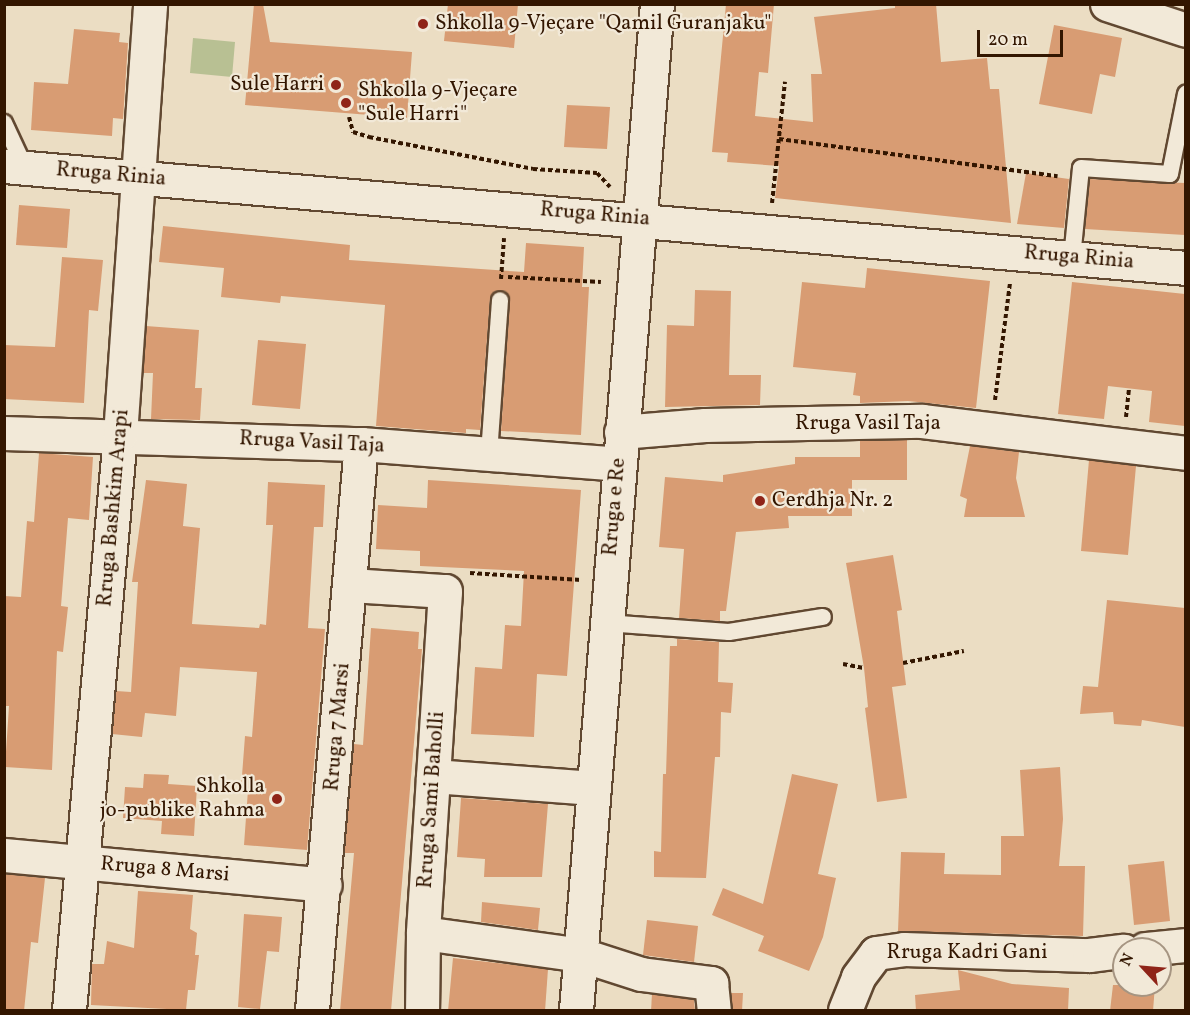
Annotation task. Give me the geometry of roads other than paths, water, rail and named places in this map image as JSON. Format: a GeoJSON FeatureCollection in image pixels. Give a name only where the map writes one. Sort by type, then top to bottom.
{"type":"FeatureCollection","features":[{"type":"Feature","properties":{"kind":"street","name":"Rruga Bashkim Arapi"},"geometry":{"type":"LineString","coordinates":[[69,1011],[84,863],[120,435],[150,4]]}},
{"type":"Feature","properties":{"kind":"street","name":"Rruga e Re"},"geometry":{"type":"LineString","coordinates":[[576,1011],[657,4]]}},
{"type":"Feature","properties":{"kind":"street"},"geometry":{"type":"LineString","coordinates":[[1107,4],[1185,30]]}},
{"type":"Feature","properties":{"kind":"street","name":"Rruga Rinia"},"geometry":{"type":"LineString","coordinates":[[15,167],[506,207],[1185,268]]}},
{"type":"Feature","properties":{"kind":"street","name":"Rruga Vasil Taja"},"geometry":{"type":"LineString","coordinates":[[4,434],[120,435],[361,444],[489,454],[620,448],[705,425],[922,421],[1185,453]]}},
{"type":"Feature","properties":{"kind":"street","name":"Rruga 7 Marsi"},"geometry":{"type":"LineString","coordinates":[[312,1011],[351,585],[361,444]]}},
{"type":"Feature","properties":{"kind":"street","name":"Rruga Sami Baholli"},"geometry":{"type":"LineString","coordinates":[[351,585],[445,591],[423,933],[422,1011]]}},
{"type":"Feature","properties":{"kind":"street"},"geometry":{"type":"LineString","coordinates":[[433,776],[594,788]]}},
{"type":"Feature","properties":{"kind":"street","name":"Rruga 8 Marsi"},"geometry":{"type":"LineString","coordinates":[[4,855],[325,885]]}},
{"type":"Feature","properties":{"kind":"street"},"geometry":{"type":"LineString","coordinates":[[423,933],[582,955],[641,974],[711,983],[714,1011]]}},
{"type":"Feature","properties":{"kind":"street","name":"Rruga Kadri Gani"},"geometry":{"type":"LineString","coordinates":[[845,1011],[858,977],[876,953],[904,949],[1089,955],[1112,952]]}},
{"type":"Feature","properties":{"kind":"lane"},"geometry":{"type":"LineString","coordinates":[[1072,258],[1081,168],[1170,174],[1185,94]]}},
{"type":"Feature","properties":{"kind":"lane"},"geometry":{"type":"LineString","coordinates":[[4,123],[15,167]]}},
{"type":"Feature","properties":{"kind":"lane"},"geometry":{"type":"LineString","coordinates":[[489,454],[500,300]]}},
{"type":"Feature","properties":{"kind":"lane"},"geometry":{"type":"LineString","coordinates":[[606,622],[729,632],[823,617]]}},
{"type":"Feature","properties":{"kind":"place","name":"Shkolla 9-Vjeçare \"Qamil Guranjaku\""},"geometry":{"type":"Point","coordinates":[423,24]}},
{"type":"Feature","properties":{"kind":"place","name":"Sule Harri"},"geometry":{"type":"Point","coordinates":[336,85]}},
{"type":"Feature","properties":{"kind":"place","name":"Shkolla 9-Vjeçare \"Sule Harri\""},"geometry":{"type":"Point","coordinates":[346,103]}},
{"type":"Feature","properties":{"kind":"place","name":"Cerdhja Nr. 2"},"geometry":{"type":"Point","coordinates":[760,501]}},
{"type":"Feature","properties":{"kind":"place","name":"Shkolla jo-publike Rahma"},"geometry":{"type":"Point","coordinates":[277,799]}}]}
